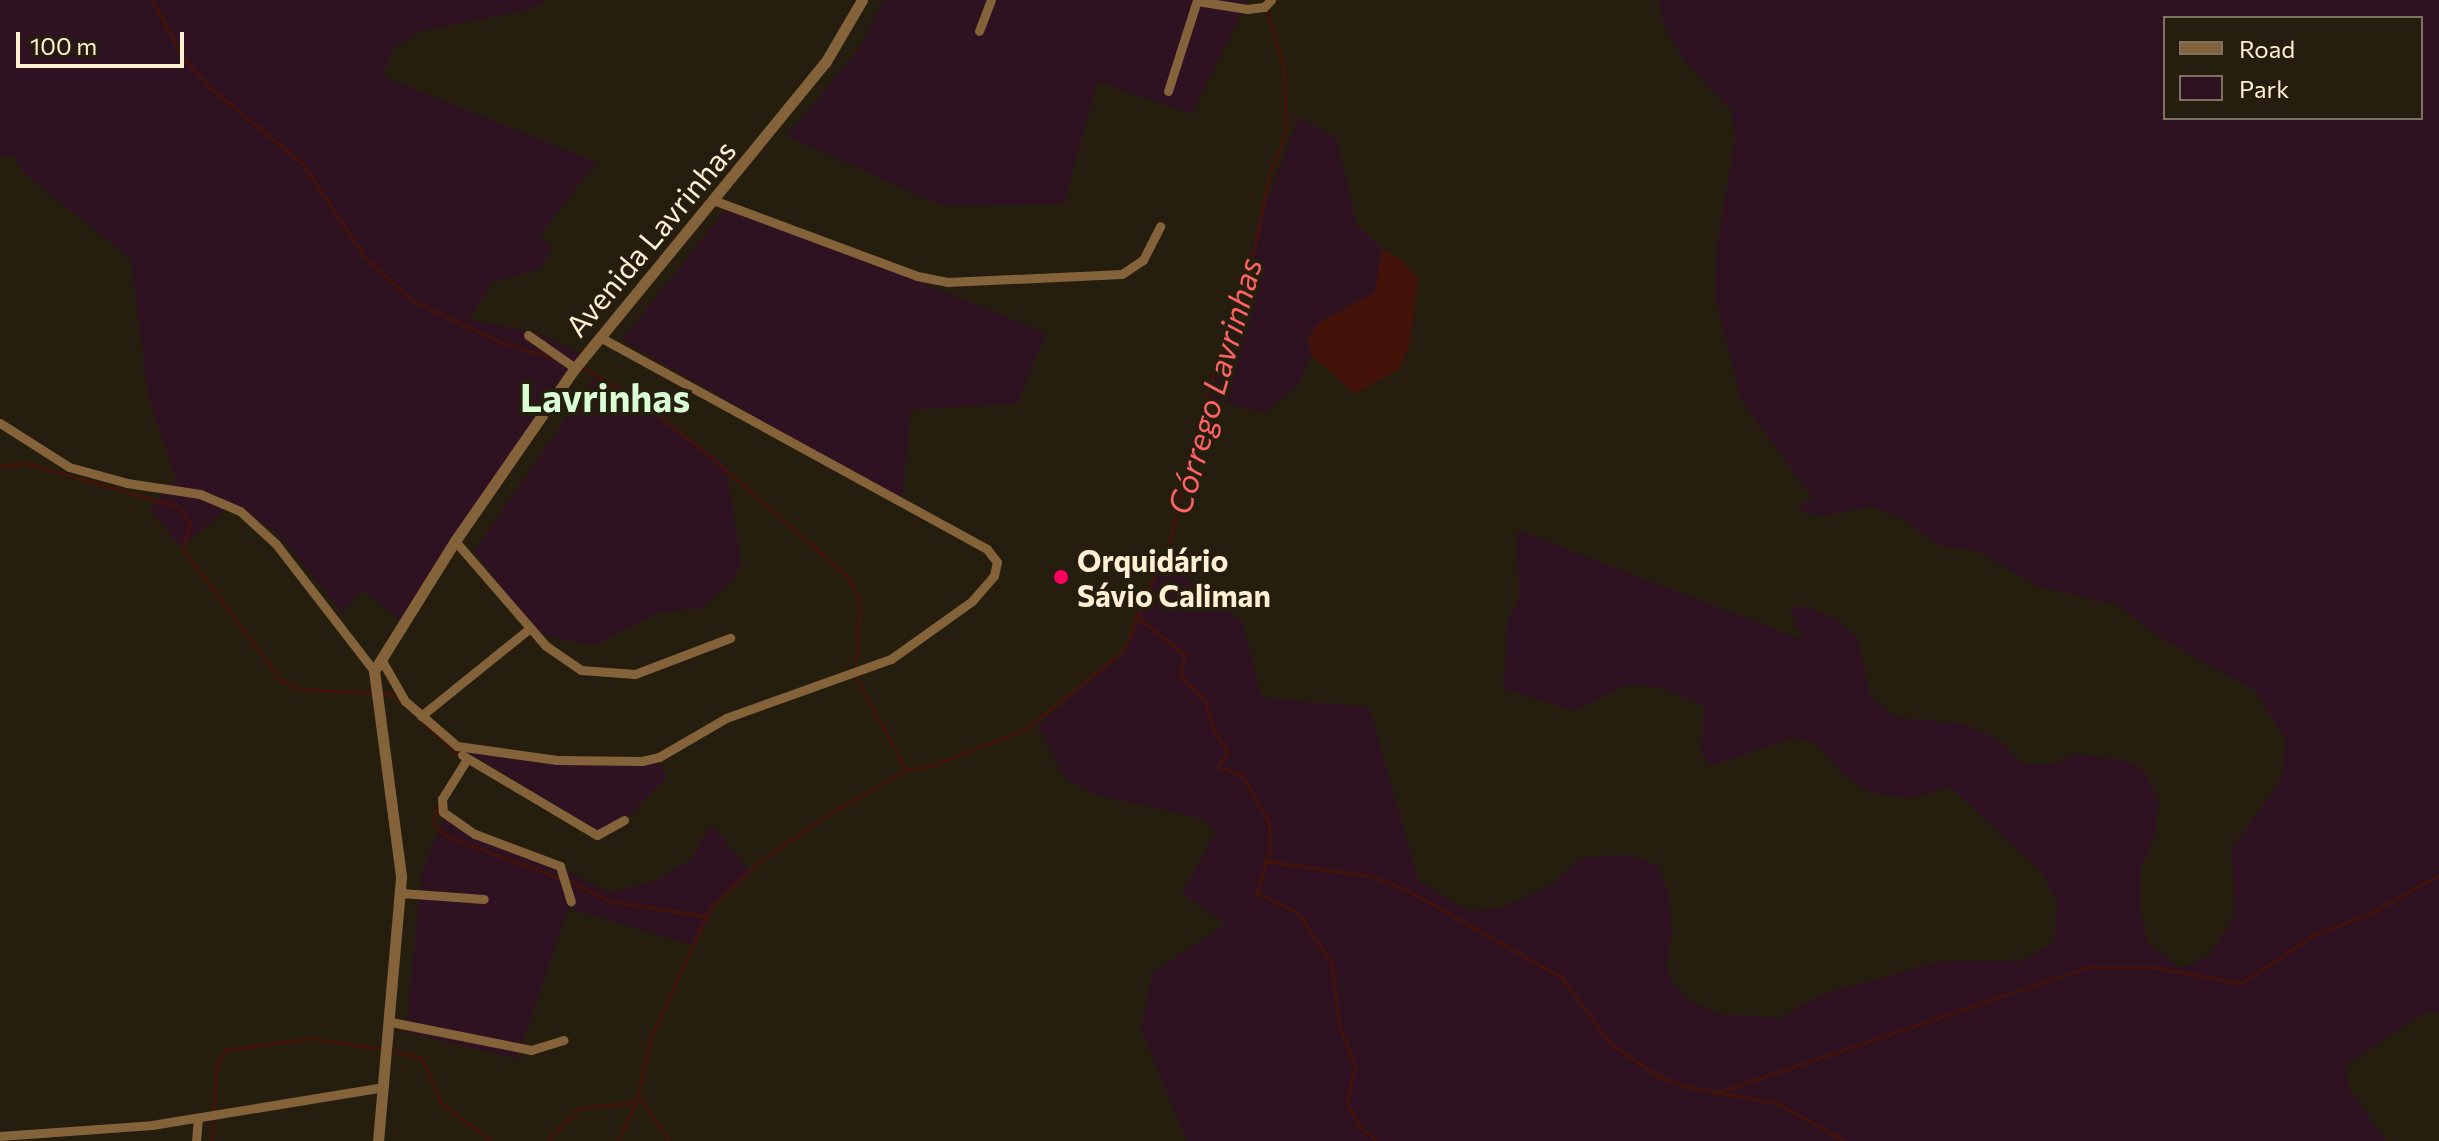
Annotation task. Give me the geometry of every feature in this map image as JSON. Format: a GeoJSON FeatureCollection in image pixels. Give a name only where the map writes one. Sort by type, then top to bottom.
{"type":"FeatureCollection","features":[{"type":"Feature","properties":{"kind":"street","name":"Avenida Lavrinhas"},"geometry":{"type":"LineString","coordinates":[[374,671],[455,541],[575,368],[825,63],[862,0]]}},
{"type":"Feature","properties":{"kind":"street"},"geometry":{"type":"LineString","coordinates":[[979,31],[991,0]]}},
{"type":"Feature","properties":{"kind":"street"},"geometry":{"type":"LineString","coordinates":[[1168,91],[1197,0],[1264,6]]}},
{"type":"Feature","properties":{"kind":"street"},"geometry":{"type":"LineString","coordinates":[[713,200],[910,274],[947,282],[1122,274],[1143,260],[1160,226]]}},
{"type":"Feature","properties":{"kind":"street"},"geometry":{"type":"LineString","coordinates":[[528,335],[575,368]]}},
{"type":"Feature","properties":{"kind":"street"},"geometry":{"type":"LineString","coordinates":[[457,746],[583,762],[659,757],[726,718],[891,659],[972,601],[997,569],[987,549],[599,337]]}},
{"type":"Feature","properties":{"kind":"street"},"geometry":{"type":"LineString","coordinates":[[0,423],[69,467],[127,483],[200,494],[240,511],[276,544],[374,671],[401,893],[378,1141]]}},
{"type":"Feature","properties":{"kind":"street"},"geometry":{"type":"LineString","coordinates":[[455,541],[530,628],[567,663],[612,676],[664,666],[730,638]]}},
{"type":"Feature","properties":{"kind":"street"},"geometry":{"type":"LineString","coordinates":[[421,716],[530,628]]}},
{"type":"Feature","properties":{"kind":"street"},"geometry":{"type":"LineString","coordinates":[[381,659],[392,685],[467,759],[597,835],[624,820]]}},
{"type":"Feature","properties":{"kind":"street"},"geometry":{"type":"LineString","coordinates":[[467,759],[442,799],[443,812],[475,834],[560,866],[571,901]]}},
{"type":"Feature","properties":{"kind":"street"},"geometry":{"type":"LineString","coordinates":[[401,893],[484,899]]}},
{"type":"Feature","properties":{"kind":"street"},"geometry":{"type":"LineString","coordinates":[[391,1022],[531,1050],[563,1040]]}},
{"type":"Feature","properties":{"kind":"street"},"geometry":{"type":"LineString","coordinates":[[0,1136],[198,1118],[384,1087]]}},
{"type":"Feature","properties":{"kind":"street"},"geometry":{"type":"LineString","coordinates":[[196,1141],[198,1118]]}},
{"type":"Feature","properties":{"kind":"green space"},"geometry":{"type":"Polygon","coordinates":[[[0,0],[548,0],[531,9],[417,32],[392,50],[382,76],[596,162],[539,236],[553,247],[540,269],[492,282],[469,319],[540,334],[586,357],[404,623],[362,590],[342,612],[278,533],[232,504],[181,548],[150,508],[176,479],[148,396],[131,259],[24,173],[13,155],[0,157],[0,0]]]}},
{"type":"Feature","properties":{"kind":"green space"},"geometry":{"type":"Polygon","coordinates":[[[884,0],[1248,0],[1191,114],[1097,81],[1064,204],[943,206],[787,136],[860,47],[884,0]]]}},
{"type":"Feature","properties":{"kind":"green space"},"geometry":{"type":"Polygon","coordinates":[[[1659,0],[2439,0],[2439,1012],[2426,1012],[2345,1065],[2350,1090],[2386,1141],[1187,1141],[1141,1029],[1152,973],[1226,924],[1182,893],[1216,832],[1204,819],[1093,794],[1072,782],[1063,775],[1038,725],[1125,652],[1137,610],[1163,559],[1242,622],[1262,698],[1369,707],[1418,880],[1468,911],[1501,908],[1551,885],[1581,858],[1628,855],[1657,865],[1668,893],[1672,933],[1666,966],[1672,982],[1688,1000],[1719,1014],[1780,1018],[1820,995],[1942,961],[2022,961],[2054,942],[2058,902],[2042,872],[1950,787],[1910,799],[1870,792],[1844,775],[1816,743],[1794,737],[1711,766],[1701,751],[1705,707],[1663,688],[1625,685],[1575,711],[1504,689],[1507,624],[1519,599],[1517,530],[1803,640],[1790,608],[1805,606],[1835,619],[1858,638],[1870,697],[1895,717],[1965,724],[1997,739],[2021,763],[2049,765],[2078,754],[2124,760],[2144,771],[2159,800],[2156,831],[2140,870],[2140,909],[2148,943],[2181,968],[2210,955],[2235,916],[2232,850],[2282,777],[2286,740],[2256,691],[2161,638],[2117,605],[2036,586],[1978,551],[1938,545],[1900,517],[1872,507],[1820,516],[1797,510],[1812,497],[1741,399],[1715,296],[1717,248],[1735,139],[1731,110],[1685,61],[1664,26],[1659,0]]]}},
{"type":"Feature","properties":{"kind":"green space"},"geometry":{"type":"Polygon","coordinates":[[[1299,117],[1337,139],[1356,224],[1382,249],[1383,263],[1375,292],[1308,338],[1311,355],[1297,386],[1264,413],[1207,397],[1262,214],[1299,117]]]}},
{"type":"Feature","properties":{"kind":"green space"},"geometry":{"type":"Polygon","coordinates":[[[729,205],[1046,333],[1017,403],[911,410],[902,501],[622,340],[729,205]]]}},
{"type":"Feature","properties":{"kind":"green space"},"geometry":{"type":"Polygon","coordinates":[[[595,376],[619,385],[726,465],[741,564],[731,582],[701,608],[657,613],[594,646],[548,636],[530,624],[474,552],[595,376]]]}},
{"type":"Feature","properties":{"kind":"green space"},"geometry":{"type":"Polygon","coordinates":[[[466,751],[658,761],[666,778],[613,833],[598,830],[466,751]]]}},
{"type":"Feature","properties":{"kind":"green space"},"geometry":{"type":"Polygon","coordinates":[[[443,819],[525,849],[609,893],[660,879],[690,860],[712,825],[751,873],[717,902],[695,946],[568,908],[517,1059],[406,1032],[422,873],[443,819]]]}},
{"type":"Feature","properties":{"kind":"shaded area"},"geometry":{"type":"Polygon","coordinates":[[[1382,249],[1399,258],[1418,277],[1410,344],[1399,369],[1355,394],[1311,355],[1308,338],[1318,323],[1375,292],[1382,249]]]}},
{"type":"Feature","properties":{"kind":"waterway"},"geometry":{"type":"LineString","coordinates":[[152,0],[182,56],[208,86],[302,163],[364,256],[411,300],[500,342],[557,359]]}},
{"type":"Feature","properties":{"kind":"waterway","name":"Córrego Lavrinhas"},"geometry":{"type":"LineString","coordinates":[[618,1141],[636,1102],[651,1037],[710,908],[759,862],[821,819],[906,770],[932,766],[1027,728],[1124,650],[1172,533],[1193,437],[1254,249],[1269,175],[1286,133],[1284,69],[1264,0]]}},
{"type":"Feature","properties":{"kind":"waterway"},"geometry":{"type":"LineString","coordinates":[[580,366],[637,399],[706,453],[847,576],[860,601],[855,676],[906,770]]}},
{"type":"Feature","properties":{"kind":"waterway"},"geometry":{"type":"LineString","coordinates":[[0,466],[26,463],[179,507],[190,524],[183,549],[281,680],[299,689],[374,693]]}},
{"type":"Feature","properties":{"kind":"waterway"},"geometry":{"type":"LineString","coordinates":[[1135,615],[1185,655],[1179,673],[1205,701],[1215,733],[1228,752],[1218,767],[1242,775],[1269,823],[1270,848],[1257,893],[1298,913],[1332,964],[1339,1026],[1355,1065],[1347,1104],[1359,1126],[1377,1141]]}},
{"type":"Feature","properties":{"kind":"waterway"},"geometry":{"type":"LineString","coordinates":[[382,694],[392,694],[403,704]]}},
{"type":"Feature","properties":{"kind":"waterway"},"geometry":{"type":"LineString","coordinates":[[420,720],[459,755]]}},
{"type":"Feature","properties":{"kind":"waterway"},"geometry":{"type":"LineString","coordinates":[[439,803],[433,823],[448,837],[559,878]]}},
{"type":"Feature","properties":{"kind":"waterway"},"geometry":{"type":"LineString","coordinates":[[1265,861],[1371,876],[1409,891],[1561,977],[1611,1044],[1656,1075],[1683,1086],[1777,1103],[1845,1141]]}},
{"type":"Feature","properties":{"kind":"waterway"},"geometry":{"type":"LineString","coordinates":[[1716,1093],[2089,967],[2152,967],[2241,983],[2315,934],[2369,914],[2439,875]]}},
{"type":"Feature","properties":{"kind":"waterway"},"geometry":{"type":"LineString","coordinates":[[567,880],[609,901],[704,916]]}},
{"type":"Feature","properties":{"kind":"waterway"},"geometry":{"type":"LineString","coordinates":[[211,1141],[217,1065],[225,1050],[311,1038],[381,1049]]}},
{"type":"Feature","properties":{"kind":"waterway"},"geometry":{"type":"LineString","coordinates":[[389,1050],[422,1058],[441,1103],[491,1141]]}},
{"type":"Feature","properties":{"kind":"waterway"},"geometry":{"type":"LineString","coordinates":[[638,1095],[669,1141]]}},
{"type":"Feature","properties":{"kind":"waterway"},"geometry":{"type":"LineString","coordinates":[[547,1141],[580,1108],[636,1102]]}},
{"type":"Feature","properties":{"kind":"place","name":"Orquidário Sávio Caliman"},"geometry":{"type":"Point","coordinates":[1061,577]}},
{"type":"Feature","properties":{"kind":"district","name":"Lavrinhas"},"geometry":{"type":"Point","coordinates":[605,397]}}]}
